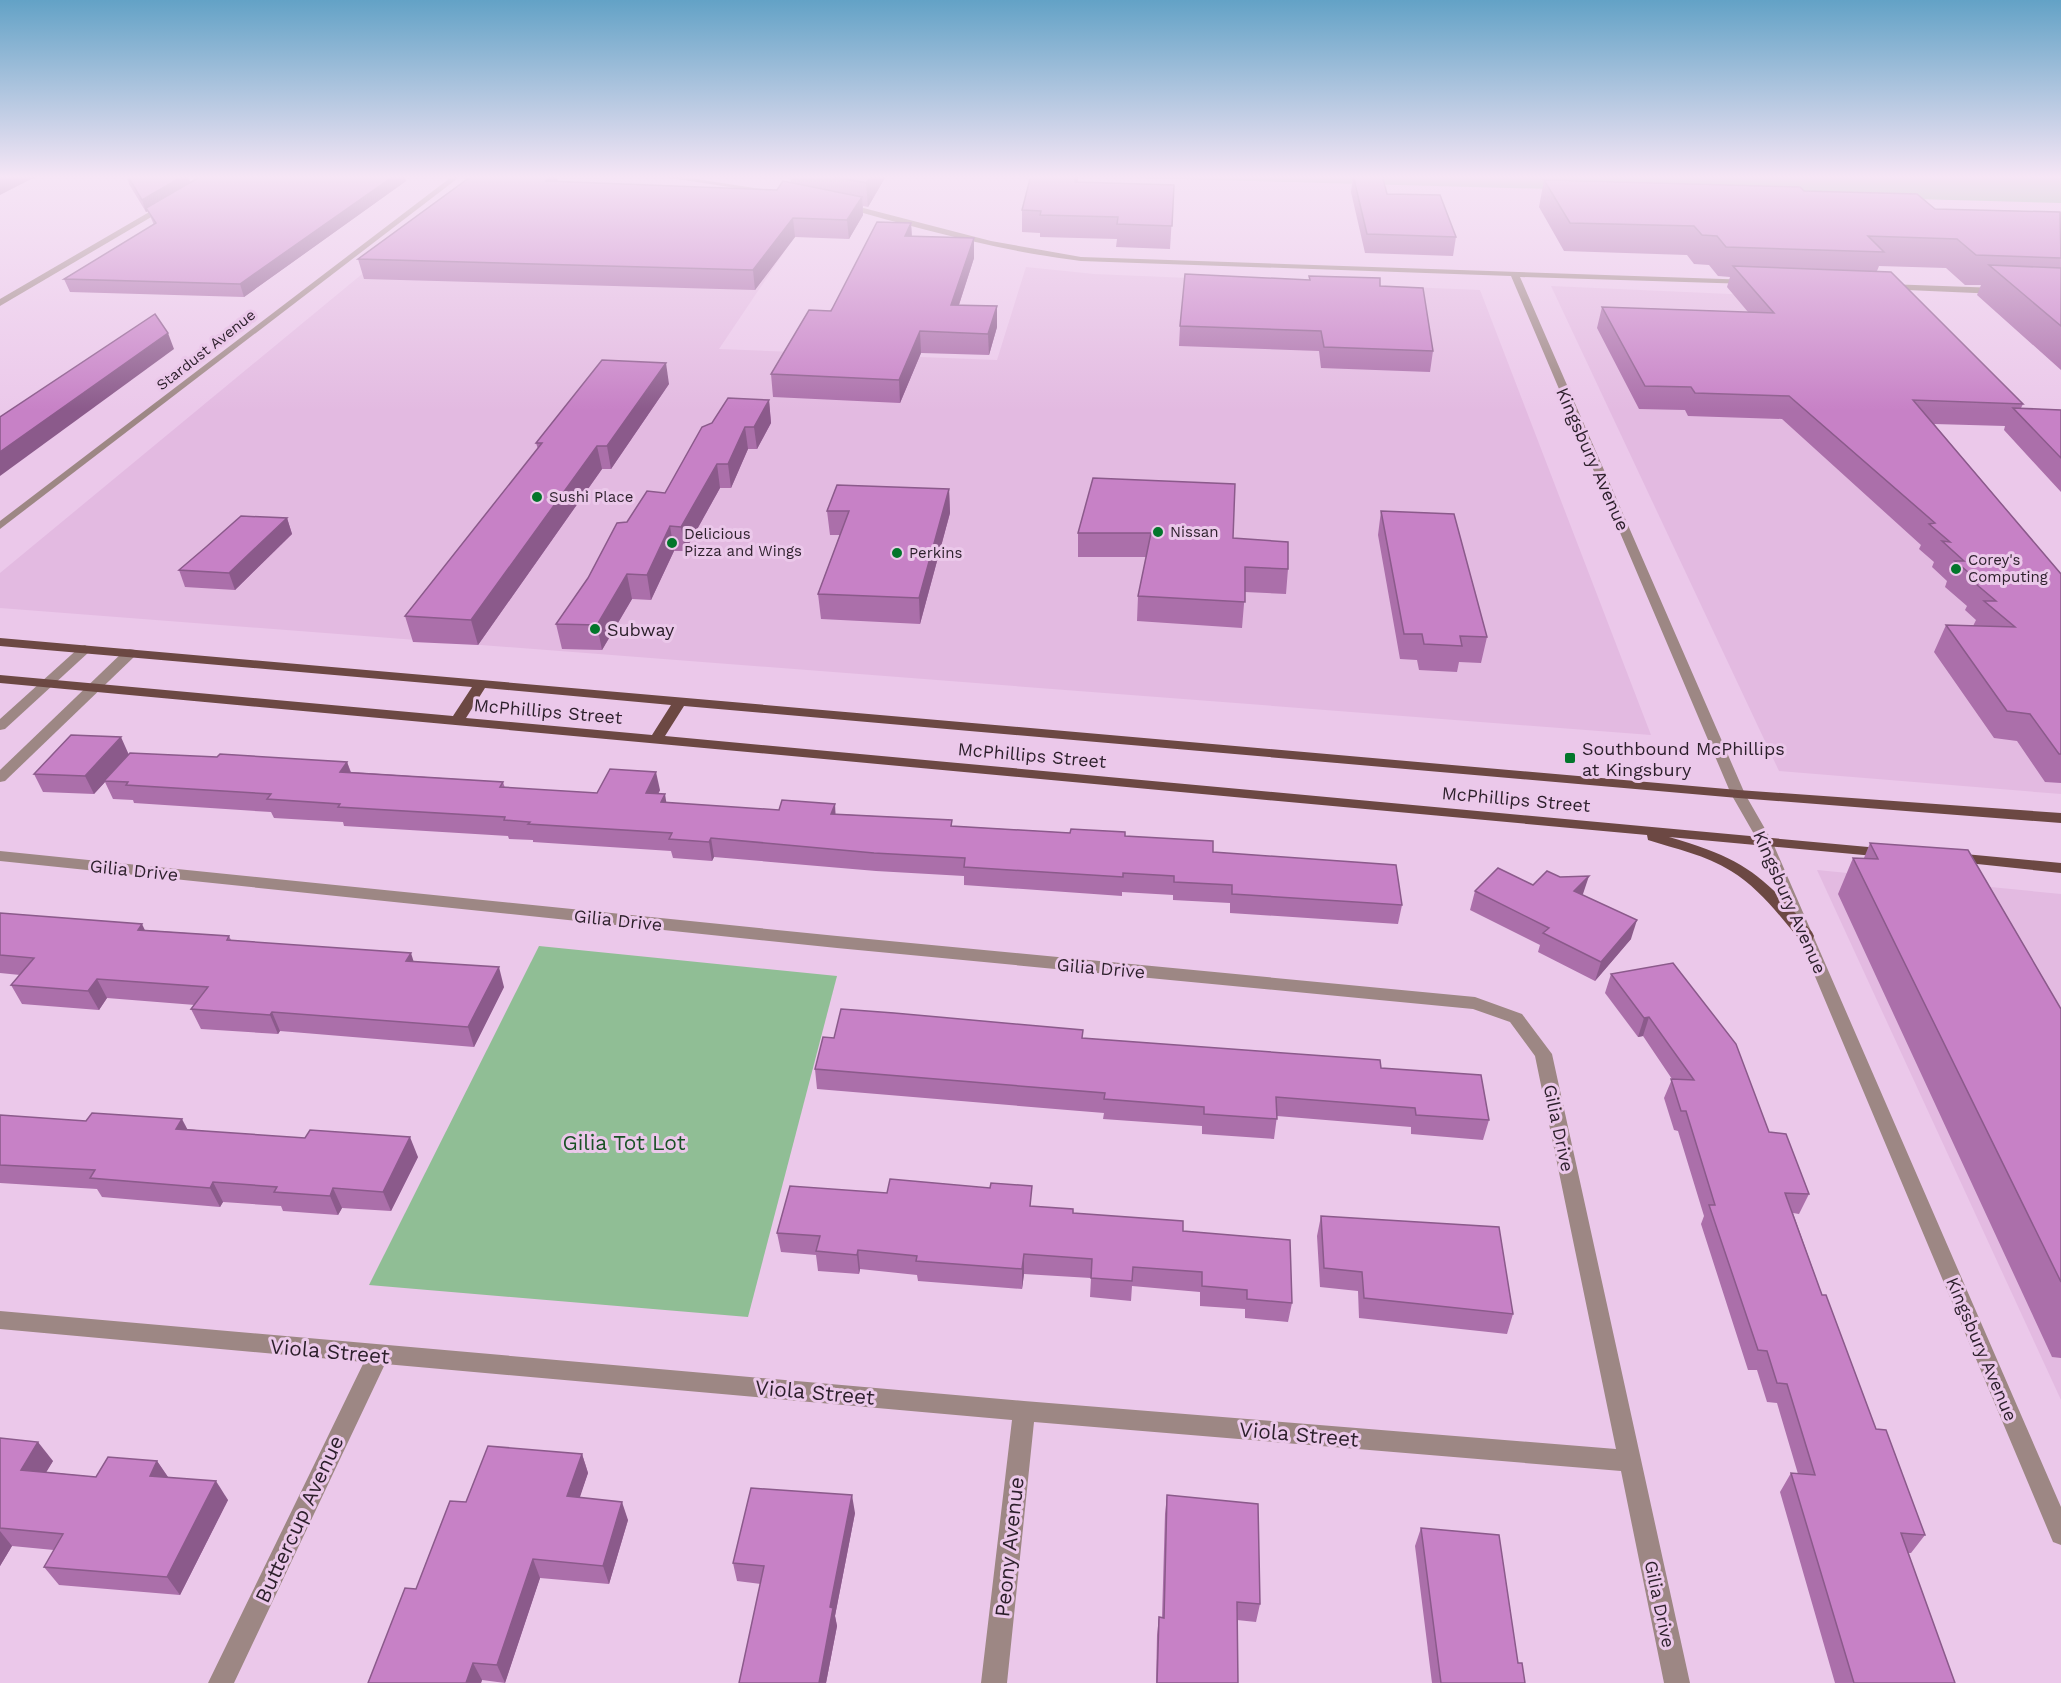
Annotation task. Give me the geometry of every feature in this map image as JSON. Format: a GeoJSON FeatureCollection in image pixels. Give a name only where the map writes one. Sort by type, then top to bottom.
{"type":"FeatureCollection","features":[{"type":"Feature","properties":{"kind":"main road","name":"McPhillips Street"},"geometry":{"type":"LineString","coordinates":[[0,642],[1738,794],[2061,818]]}},
{"type":"Feature","properties":{"kind":"main road","name":"McPhillips Street"},"geometry":{"type":"LineString","coordinates":[[0,679],[1899,853]]}},
{"type":"Feature","properties":{"kind":"main road"},"geometry":{"type":"LineString","coordinates":[[456,722],[481,684]]}},
{"type":"Feature","properties":{"kind":"main road"},"geometry":{"type":"LineString","coordinates":[[655,740],[680,701]]}},
{"type":"Feature","properties":{"kind":"main road"},"geometry":{"type":"LineString","coordinates":[[1627,828],[1717,858],[1747,873],[1768,891],[1806,936]]}},
{"type":"Feature","properties":{"kind":"main road"},"geometry":{"type":"LineString","coordinates":[[1934,856],[2061,868]]}},
{"type":"Feature","properties":{"kind":"street"},"geometry":{"type":"LineString","coordinates":[[0,303],[84,254]]}},
{"type":"Feature","properties":{"kind":"street","name":"Stardust Avenue"},"geometry":{"type":"LineString","coordinates":[[0,526],[356,254]]}},
{"type":"Feature","properties":{"kind":"street"},"geometry":{"type":"LineString","coordinates":[[1035,254],[1081,259],[1757,283]]}},
{"type":"Feature","properties":{"kind":"street","name":"Kingsbury Avenue"},"geometry":{"type":"LineString","coordinates":[[1514,273],[1738,794],[1765,841],[2061,1534]]}},
{"type":"Feature","properties":{"kind":"street"},"geometry":{"type":"LineString","coordinates":[[1872,286],[2006,291]]}},
{"type":"Feature","properties":{"kind":"street"},"geometry":{"type":"LineString","coordinates":[[0,726],[85,649]]}},
{"type":"Feature","properties":{"kind":"street"},"geometry":{"type":"LineString","coordinates":[[0,778],[130,653]]}},
{"type":"Feature","properties":{"kind":"street","name":"Gilia Drive"},"geometry":{"type":"LineString","coordinates":[[0,856],[861,945],[1475,1004],[1516,1018],[1544,1054],[1677,1683]]}},
{"type":"Feature","properties":{"kind":"street","name":"Viola Street"},"geometry":{"type":"LineString","coordinates":[[0,1320],[1024,1411],[1630,1461]]}},
{"type":"Feature","properties":{"kind":"street","name":"Buttercup Avenue"},"geometry":{"type":"LineString","coordinates":[[221,1683],[378,1355]]}},
{"type":"Feature","properties":{"kind":"street","name":"Peony Avenue"},"geometry":{"type":"LineString","coordinates":[[994,1683],[1024,1411]]}},
{"type":"Feature","properties":{"kind":"shaded area"},"geometry":{"type":"Polygon","coordinates":[[[387,254],[783,254],[719,349],[997,360],[1026,267],[1094,274],[1480,290],[1651,735],[0,608],[0,573],[387,254]]]}},
{"type":"Feature","properties":{"kind":"shaded area"},"geometry":{"type":"Polygon","coordinates":[[[1551,286],[1797,297],[2061,580],[2061,794],[1779,771],[1551,286]]]}},
{"type":"Feature","properties":{"kind":"shaded area"},"geometry":{"type":"Polygon","coordinates":[[[1817,870],[2061,894],[2061,1400],[1817,870]]]}},
{"type":"Feature","properties":{"kind":"green space","name":"Gilia Tot Lot"},"geometry":{"type":"Polygon","coordinates":[[[539,946],[837,976],[748,1317],[369,1285],[539,946]]]}},
{"type":"Feature","properties":{"kind":"building"},"geometry":{"type":"Polygon","coordinates":[[[106,254],[283,254],[240,284],[64,279],[106,254]]]}},
{"type":"Feature","properties":{"kind":"building"},"geometry":{"type":"Polygon","coordinates":[[[365,254],[766,254],[753,270],[358,259],[365,254]]]}},
{"type":"Feature","properties":{"kind":"building"},"geometry":{"type":"Polygon","coordinates":[[[861,254],[969,254],[951,305],[997,306],[988,334],[920,331],[899,380],[771,374],[809,310],[831,311],[861,254]]]}},
{"type":"Feature","properties":{"kind":"building"},"geometry":{"type":"Polygon","coordinates":[[[1974,254],[2061,254],[2061,258],[1974,254]]]}},
{"type":"Feature","properties":{"kind":"building"},"geometry":{"type":"Polygon","coordinates":[[[1989,265],[2061,268],[2061,326],[1989,265]]]}},
{"type":"Feature","properties":{"kind":"building"},"geometry":{"type":"Polygon","coordinates":[[[1733,266],[1891,272],[2023,404],[1913,400],[2061,574],[2061,754],[2030,714],[2007,711],[1946,625],[2015,627],[1984,601],[1996,601],[1976,584],[1981,583],[1955,561],[1964,561],[1942,541],[1950,542],[1929,524],[1935,523],[1789,396],[1695,393],[1691,387],[1645,386],[1602,307],[1774,313],[1733,266]]]}},
{"type":"Feature","properties":{"kind":"building"},"geometry":{"type":"Polygon","coordinates":[[[1185,274],[1310,280],[1309,276],[1380,278],[1380,286],[1423,288],[1433,351],[1324,347],[1321,331],[1180,326],[1185,274]]]}},
{"type":"Feature","properties":{"kind":"building"},"geometry":{"type":"Polygon","coordinates":[[[155,314],[168,333],[0,452],[0,417],[155,314]]]}},
{"type":"Feature","properties":{"kind":"building"},"geometry":{"type":"Polygon","coordinates":[[[602,360],[666,363],[607,446],[597,446],[471,620],[405,616],[542,443],[536,443],[602,360]]]}},
{"type":"Feature","properties":{"kind":"building"},"geometry":{"type":"Polygon","coordinates":[[[728,398],[769,400],[754,427],[745,427],[728,464],[717,464],[681,527],[670,526],[647,575],[627,574],[597,625],[556,624],[588,578],[617,523],[627,522],[647,491],[665,493],[702,427],[712,423],[728,398]]]}},
{"type":"Feature","properties":{"kind":"building"},"geometry":{"type":"Polygon","coordinates":[[[2013,408],[2061,410],[2061,458],[2013,408]]]}},
{"type":"Feature","properties":{"kind":"building"},"geometry":{"type":"Polygon","coordinates":[[[1093,478],[1235,484],[1233,538],[1288,542],[1288,569],[1245,567],[1245,602],[1138,596],[1151,533],[1078,533],[1093,478]]]}},
{"type":"Feature","properties":{"kind":"building","name":"Perkins"},"geometry":{"type":"Polygon","coordinates":[[[837,485],[949,489],[919,598],[818,594],[849,511],[827,511],[837,485]]]}},
{"type":"Feature","properties":{"kind":"building"},"geometry":{"type":"Polygon","coordinates":[[[1381,511],[1454,514],[1487,637],[1460,636],[1462,646],[1424,644],[1422,634],[1404,634],[1381,511]]]}},
{"type":"Feature","properties":{"kind":"building"},"geometry":{"type":"Polygon","coordinates":[[[241,516],[287,518],[229,573],[179,570],[206,547],[241,516]]]}},
{"type":"Feature","properties":{"kind":"building"},"geometry":{"type":"Polygon","coordinates":[[[71,735],[121,737],[85,776],[34,774],[71,735]]]}},
{"type":"Feature","properties":{"kind":"building"},"geometry":{"type":"Polygon","coordinates":[[[130,753],[217,757],[220,754],[347,762],[340,772],[503,782],[500,787],[597,793],[610,769],[656,772],[646,793],[665,794],[661,802],[779,810],[782,800],[835,804],[831,814],[952,820],[951,826],[1070,833],[1071,829],[1125,832],[1125,836],[1213,841],[1213,852],[1396,865],[1402,905],[1232,894],[1232,885],[1174,882],[1174,876],[1123,873],[1123,877],[964,867],[965,858],[874,853],[711,838],[709,842],[669,839],[672,833],[528,824],[530,822],[504,820],[505,817],[338,807],[340,804],[267,799],[271,794],[126,785],[128,782],[104,781],[130,753]]]}},
{"type":"Feature","properties":{"kind":"building"},"geometry":{"type":"Polygon","coordinates":[[[1870,843],[1968,850],[2061,1009],[2061,1282],[1853,858],[1878,859],[1870,843]]]}},
{"type":"Feature","properties":{"kind":"building"},"geometry":{"type":"Polygon","coordinates":[[[1498,868],[1533,885],[1547,871],[1560,877],[1589,876],[1574,891],[1637,920],[1601,962],[1543,933],[1549,928],[1475,891],[1498,868]]]}},
{"type":"Feature","properties":{"kind":"building"},"geometry":{"type":"Polygon","coordinates":[[[0,913],[142,924],[138,930],[229,936],[227,940],[411,953],[406,961],[499,967],[468,1027],[272,1012],[270,1015],[191,1009],[208,987],[97,979],[88,991],[11,985],[34,958],[0,955],[0,913]]]}},
{"type":"Feature","properties":{"kind":"building"},"geometry":{"type":"Polygon","coordinates":[[[1673,963],[1736,1044],[1769,1132],[1786,1134],[1809,1194],[1785,1193],[1822,1295],[1826,1295],[1876,1429],[1886,1430],[1925,1535],[1901,1533],[1955,1683],[1854,1683],[1791,1473],[1815,1475],[1787,1384],[1777,1383],[1767,1351],[1758,1350],[1709,1205],[1715,1205],[1686,1111],[1681,1111],[1671,1079],[1694,1080],[1649,1017],[1644,1018],[1611,974],[1673,963]]]}},
{"type":"Feature","properties":{"kind":"building"},"geometry":{"type":"Polygon","coordinates":[[[841,1009],[1083,1030],[1082,1038],[1380,1060],[1381,1068],[1481,1075],[1489,1120],[1416,1115],[1415,1108],[1276,1097],[1277,1119],[1204,1114],[1204,1107],[1104,1099],[1105,1093],[815,1069],[823,1037],[834,1038],[841,1009]]]}},
{"type":"Feature","properties":{"kind":"building"},"geometry":{"type":"Polygon","coordinates":[[[92,1113],[182,1119],[176,1129],[305,1138],[310,1130],[410,1137],[383,1192],[333,1188],[330,1196],[274,1192],[277,1187],[213,1182],[210,1188],[90,1178],[95,1170],[0,1165],[0,1115],[86,1121],[92,1113]]]}},
{"type":"Feature","properties":{"kind":"building"},"geometry":{"type":"Polygon","coordinates":[[[890,1179],[990,1188],[991,1183],[1032,1186],[1030,1206],[1073,1209],[1073,1213],[1183,1221],[1183,1231],[1290,1240],[1292,1303],[1247,1299],[1247,1290],[1202,1286],[1202,1272],[1133,1267],[1132,1281],[1091,1278],[1092,1259],[1024,1254],[1022,1269],[916,1261],[917,1256],[858,1250],[857,1255],[816,1251],[820,1236],[777,1233],[790,1186],[887,1193],[890,1179]]]}},
{"type":"Feature","properties":{"kind":"building"},"geometry":{"type":"Polygon","coordinates":[[[1321,1216],[1499,1227],[1513,1314],[1364,1298],[1362,1272],[1324,1268],[1321,1216]]]}},
{"type":"Feature","properties":{"kind":"building"},"geometry":{"type":"Polygon","coordinates":[[[0,1438],[38,1442],[21,1470],[96,1477],[108,1457],[157,1461],[150,1476],[216,1481],[167,1577],[44,1567],[63,1534],[0,1528],[0,1438]]]}},
{"type":"Feature","properties":{"kind":"building"},"geometry":{"type":"Polygon","coordinates":[[[488,1446],[582,1454],[567,1496],[622,1502],[603,1566],[533,1559],[497,1665],[473,1663],[466,1683],[368,1683],[405,1588],[416,1589],[450,1501],[466,1502],[488,1446]]]}},
{"type":"Feature","properties":{"kind":"building"},"geometry":{"type":"Polygon","coordinates":[[[751,1488],[852,1495],[830,1607],[833,1608],[819,1683],[739,1683],[764,1566],[733,1563],[751,1488]]]}},
{"type":"Feature","properties":{"kind":"building"},"geometry":{"type":"Polygon","coordinates":[[[1167,1495],[1258,1504],[1260,1604],[1237,1602],[1238,1683],[1157,1683],[1159,1617],[1164,1618],[1167,1495]]]}},
{"type":"Feature","properties":{"kind":"building"},"geometry":{"type":"Polygon","coordinates":[[[1421,1528],[1499,1535],[1518,1663],[1522,1663],[1525,1683],[1441,1683],[1421,1528]]]}},
{"type":"Feature","properties":{"kind":"place","name":"Sushi Place"},"geometry":{"type":"Point","coordinates":[537,497]}},
{"type":"Feature","properties":{"kind":"place","name":"Nissan"},"geometry":{"type":"Point","coordinates":[1158,532]}},
{"type":"Feature","properties":{"kind":"place","name":"Delicious Pizza and Wings"},"geometry":{"type":"Point","coordinates":[672,543]}},
{"type":"Feature","properties":{"kind":"place","name":"Perkins"},"geometry":{"type":"Point","coordinates":[897,553]}},
{"type":"Feature","properties":{"kind":"place","name":"Corey's Computing"},"geometry":{"type":"Point","coordinates":[1956,569]}},
{"type":"Feature","properties":{"kind":"place","name":"Subway"},"geometry":{"type":"Point","coordinates":[595,629]}},
{"type":"Feature","properties":{"kind":"place","name":"Southbound McPhillips at Kingsbury"},"geometry":{"type":"Point","coordinates":[1570,758]}}]}
